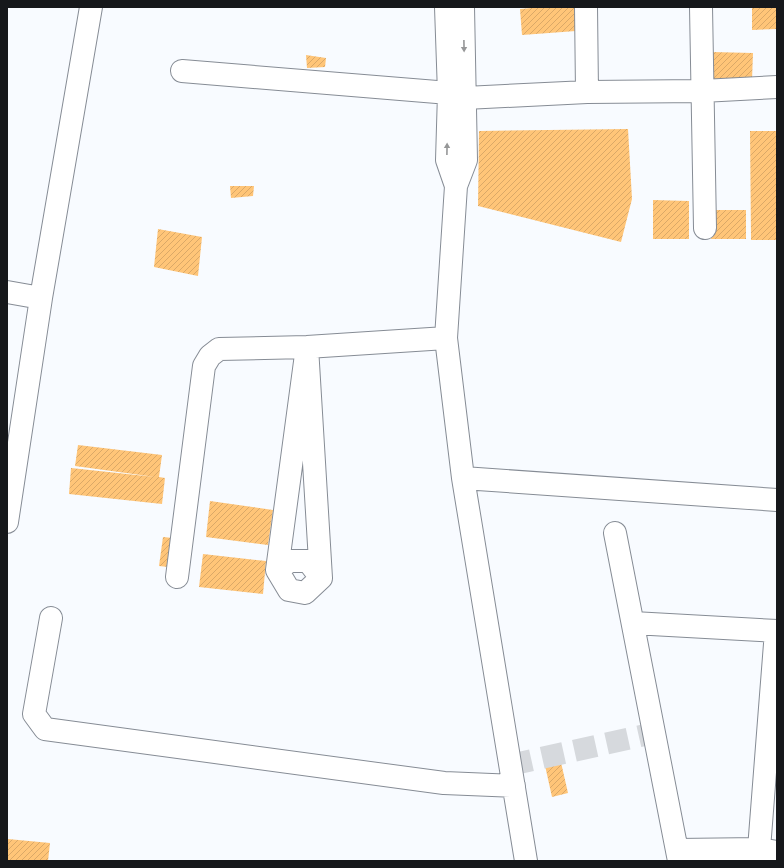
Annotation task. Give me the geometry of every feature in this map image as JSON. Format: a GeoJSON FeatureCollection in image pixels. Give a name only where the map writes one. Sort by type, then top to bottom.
{"type":"FeatureCollection","features":[{"type":"Feature","properties":{"kind":"street"},"geometry":{"type":"LineString","coordinates":[[7,522],[41,298],[91,7]]}},
{"type":"Feature","properties":{"kind":"street"},"geometry":{"type":"LineString","coordinates":[[446,7],[466,160],[456,186],[446,338],[463,478],[526,861]]}},
{"type":"Feature","properties":{"kind":"street"},"geometry":{"type":"LineString","coordinates":[[457,95],[463,7]]}},
{"type":"Feature","properties":{"kind":"street"},"geometry":{"type":"LineString","coordinates":[[586,7],[587,92]]}},
{"type":"Feature","properties":{"kind":"street"},"geometry":{"type":"LineString","coordinates":[[701,7],[705,228]]}},
{"type":"Feature","properties":{"kind":"street"},"geometry":{"type":"LineString","coordinates":[[182,71],[457,95],[702,91],[777,87]]}},
{"type":"Feature","properties":{"kind":"street"},"geometry":{"type":"LineString","coordinates":[[7,292],[41,298]]}},
{"type":"Feature","properties":{"kind":"street"},"geometry":{"type":"LineString","coordinates":[[177,577],[204,366],[210,356],[219,349],[307,347],[446,338]]}},
{"type":"Feature","properties":{"kind":"street"},"geometry":{"type":"LineString","coordinates":[[307,347],[321,578],[308,561],[290,561],[277,570],[307,347]]}},
{"type":"Feature","properties":{"kind":"street"},"geometry":{"type":"LineString","coordinates":[[463,478],[777,500]]}},
{"type":"Feature","properties":{"kind":"street"},"geometry":{"type":"LineString","coordinates":[[616,533],[633,622],[678,855],[768,851],[777,631],[633,622]]}},
{"type":"Feature","properties":{"kind":"street"},"geometry":{"type":"LineString","coordinates":[[51,618],[34,714],[45,729],[444,783],[514,786]]}},
{"type":"Feature","properties":{"kind":"building"},"geometry":{"type":"Polygon","coordinates":[[[574,7],[576,31],[522,35],[520,9],[574,7]]]}},
{"type":"Feature","properties":{"kind":"building"},"geometry":{"type":"Polygon","coordinates":[[[752,7],[777,7],[777,29],[752,30],[752,7]]]}},
{"type":"Feature","properties":{"kind":"building"},"geometry":{"type":"Polygon","coordinates":[[[712,52],[753,53],[752,80],[711,79],[712,52]]]}},
{"type":"Feature","properties":{"kind":"building"},"geometry":{"type":"Polygon","coordinates":[[[306,55],[326,58],[325,67],[307,68],[306,55]]]}},
{"type":"Feature","properties":{"kind":"building"},"geometry":{"type":"Polygon","coordinates":[[[628,129],[632,199],[621,242],[478,206],[479,131],[628,129]]]}},
{"type":"Feature","properties":{"kind":"building"},"geometry":{"type":"Polygon","coordinates":[[[750,131],[777,131],[777,240],[751,240],[750,131]]]}},
{"type":"Feature","properties":{"kind":"building"},"geometry":{"type":"Polygon","coordinates":[[[230,186],[254,186],[253,196],[231,198],[230,186]]]}},
{"type":"Feature","properties":{"kind":"building"},"geometry":{"type":"Polygon","coordinates":[[[653,200],[689,201],[689,239],[653,239],[653,200]]]}},
{"type":"Feature","properties":{"kind":"building"},"geometry":{"type":"Polygon","coordinates":[[[711,210],[746,210],[746,239],[711,239],[711,210]]]}},
{"type":"Feature","properties":{"kind":"building"},"geometry":{"type":"Polygon","coordinates":[[[158,229],[202,237],[198,276],[154,267],[158,229]]]}},
{"type":"Feature","properties":{"kind":"building"},"geometry":{"type":"Polygon","coordinates":[[[78,445],[162,455],[159,477],[165,478],[162,504],[69,494],[71,468],[155,477],[75,466],[78,445]]]}},
{"type":"Feature","properties":{"kind":"building"},"geometry":{"type":"Polygon","coordinates":[[[210,501],[273,510],[268,545],[206,537],[210,501]]]}},
{"type":"Feature","properties":{"kind":"building"},"geometry":{"type":"Polygon","coordinates":[[[163,537],[173,538],[168,567],[159,566],[163,537]]]}},
{"type":"Feature","properties":{"kind":"building"},"geometry":{"type":"Polygon","coordinates":[[[203,554],[266,561],[263,594],[199,587],[203,554]]]}},
{"type":"Feature","properties":{"kind":"building"},"geometry":{"type":"Polygon","coordinates":[[[560,758],[568,793],[552,797],[544,761],[560,758]]]}},
{"type":"Feature","properties":{"kind":"building"},"geometry":{"type":"Polygon","coordinates":[[[8,839],[50,843],[48,861],[7,861],[8,839]]]}},
{"type":"Feature","properties":{"kind":"tunnel"},"geometry":{"type":"LineString","coordinates":[[510,765],[654,733]]}}]}
